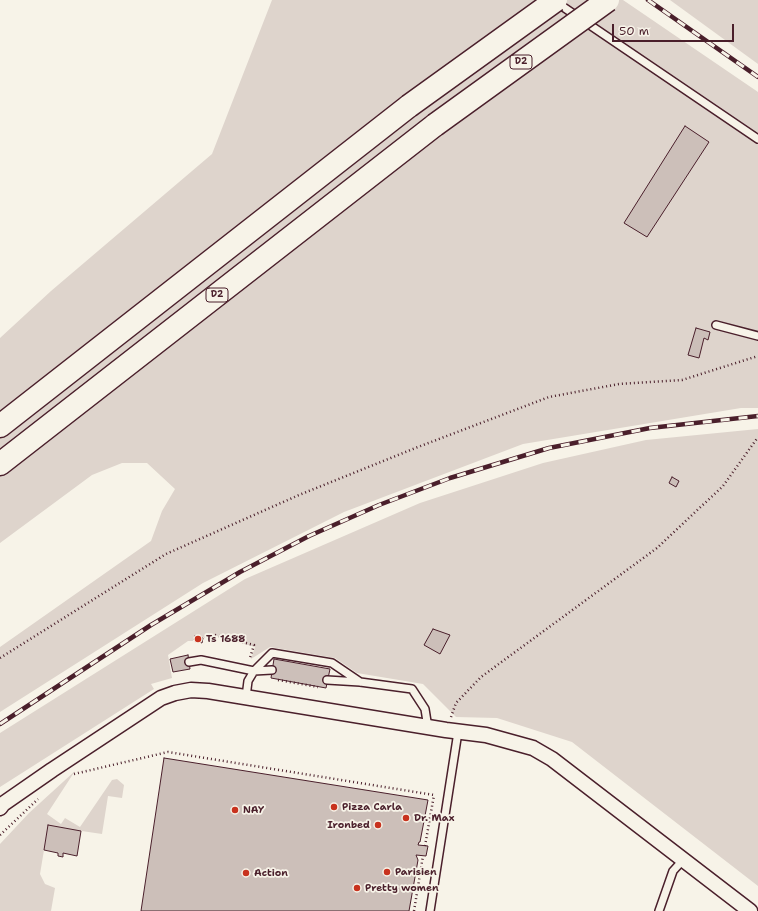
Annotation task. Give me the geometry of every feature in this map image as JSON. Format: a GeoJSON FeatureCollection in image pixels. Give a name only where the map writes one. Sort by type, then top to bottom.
{"type":"FeatureCollection","features":[{"type":"Feature","properties":{"kind":"highway"},"geometry":{"type":"LineString","coordinates":[[0,426],[409,106],[554,0]]}},
{"type":"Feature","properties":{"kind":"highway","name":"D2"},"geometry":{"type":"LineString","coordinates":[[0,464],[435,125],[608,0]]}},
{"type":"Feature","properties":{"kind":"street"},"geometry":{"type":"LineString","coordinates":[[1,806],[58,766],[161,698],[175,693],[191,690],[246,697],[428,728],[486,735],[533,748],[552,759],[750,911]]}},
{"type":"Feature","properties":{"kind":"lane"},"geometry":{"type":"LineString","coordinates":[[554,0],[758,139]]}},
{"type":"Feature","properties":{"kind":"lane"},"geometry":{"type":"LineString","coordinates":[[716,325],[758,336]]}},
{"type":"Feature","properties":{"kind":"lane"},"geometry":{"type":"LineString","coordinates":[[246,697],[248,681],[254,671],[272,653],[332,663],[360,682]]}},
{"type":"Feature","properties":{"kind":"lane"},"geometry":{"type":"LineString","coordinates":[[189,662],[201,660],[254,671],[272,670]]}},
{"type":"Feature","properties":{"kind":"lane"},"geometry":{"type":"LineString","coordinates":[[328,680],[360,682],[412,690],[425,709],[428,728]]}},
{"type":"Feature","properties":{"kind":"lane"},"geometry":{"type":"LineString","coordinates":[[430,911],[452,731]]}},
{"type":"Feature","properties":{"kind":"lane"},"geometry":{"type":"LineString","coordinates":[[659,911],[673,871],[683,860]]}},
{"type":"Feature","properties":{"kind":"path"},"geometry":{"type":"LineString","coordinates":[[0,658],[166,554],[299,496],[418,447],[549,397],[619,384],[682,380],[758,356]]}},
{"type":"Feature","properties":{"kind":"path"},"geometry":{"type":"LineString","coordinates":[[452,731],[456,702],[481,677],[657,548],[723,486],[758,437]]}},
{"type":"Feature","properties":{"kind":"path"},"geometry":{"type":"LineString","coordinates":[[215,635],[254,646],[250,659],[254,671]]}},
{"type":"Feature","properties":{"kind":"path"},"geometry":{"type":"LineString","coordinates":[[70,775],[168,752],[434,795]]}},
{"type":"Feature","properties":{"kind":"path"},"geometry":{"type":"LineString","coordinates":[[0,835],[40,798]]}},
{"type":"Feature","properties":{"kind":"path"},"geometry":{"type":"LineString","coordinates":[[414,911],[423,856]]}},
{"type":"Feature","properties":{"kind":"shaded area"},"geometry":{"type":"Polygon","coordinates":[[[272,0],[623,0],[758,92],[758,408],[741,408],[523,444],[344,512],[203,583],[0,712],[0,647],[151,541],[162,511],[175,489],[147,463],[122,463],[92,475],[0,543],[0,338],[51,291],[212,154],[272,0]]]}},
{"type":"Feature","properties":{"kind":"shaded area"},"geometry":{"type":"Polygon","coordinates":[[[670,0],[758,0],[758,64],[670,0]]]}},
{"type":"Feature","properties":{"kind":"shaded area"},"geometry":{"type":"Polygon","coordinates":[[[758,429],[758,886],[572,742],[497,718],[456,717],[423,684],[357,673],[335,658],[270,647],[251,659],[255,647],[206,633],[205,638],[195,636],[193,641],[188,641],[168,655],[172,678],[151,684],[154,689],[0,787],[0,733],[245,579],[420,503],[543,463],[646,440],[758,429]]]}},
{"type":"Feature","properties":{"kind":"shaded area"},"geometry":{"type":"Polygon","coordinates":[[[75,771],[47,814],[61,824],[65,818],[80,827],[112,780],[117,779],[124,785],[122,798],[108,796],[102,834],[48,826],[40,874],[45,884],[55,888],[51,911],[0,911],[0,844],[29,813],[75,771]]]}},
{"type":"Feature","properties":{"kind":"building"},"geometry":{"type":"Polygon","coordinates":[[[685,126],[709,142],[647,237],[624,223],[685,126]]]}},
{"type":"Feature","properties":{"kind":"building"},"geometry":{"type":"Polygon","coordinates":[[[696,328],[710,332],[708,340],[704,338],[699,358],[688,355],[696,328]]]}},
{"type":"Feature","properties":{"kind":"building"},"geometry":{"type":"Polygon","coordinates":[[[672,477],[679,481],[676,487],[669,483],[672,477]]]}},
{"type":"Feature","properties":{"kind":"building"},"geometry":{"type":"Polygon","coordinates":[[[433,629],[450,635],[440,654],[424,645],[433,629]]]}},
{"type":"Feature","properties":{"kind":"building","name":"Ts 1688"},"geometry":{"type":"Polygon","coordinates":[[[195,636],[203,638],[202,643],[194,640],[195,636]]]}},
{"type":"Feature","properties":{"kind":"building"},"geometry":{"type":"Polygon","coordinates":[[[188,655],[190,669],[173,672],[170,659],[188,655]]]}},
{"type":"Feature","properties":{"kind":"building"},"geometry":{"type":"Polygon","coordinates":[[[274,659],[330,669],[326,688],[271,678],[274,659]]]}},
{"type":"Feature","properties":{"kind":"building"},"geometry":{"type":"Polygon","coordinates":[[[164,758],[428,800],[420,842],[418,845],[428,846],[426,856],[416,855],[418,860],[409,911],[141,911],[164,758]]]}},
{"type":"Feature","properties":{"kind":"building"},"geometry":{"type":"Polygon","coordinates":[[[48,825],[81,831],[77,856],[63,853],[63,857],[58,856],[58,853],[44,850],[48,825]]]}},
{"type":"Feature","properties":{"kind":"railway"},"geometry":{"type":"LineString","coordinates":[[648,0],[758,77]]}},
{"type":"Feature","properties":{"kind":"railway"},"geometry":{"type":"LineString","coordinates":[[0,724],[151,625],[240,572],[309,536],[379,505],[450,478],[549,448],[650,428],[758,416]]}},
{"type":"Feature","properties":{"kind":"place","name":"Ts 1688"},"geometry":{"type":"Point","coordinates":[198,639]}},
{"type":"Feature","properties":{"kind":"place","name":"Pizza Carla"},"geometry":{"type":"Point","coordinates":[334,807]}},
{"type":"Feature","properties":{"kind":"place","name":"NAY"},"geometry":{"type":"Point","coordinates":[235,810]}},
{"type":"Feature","properties":{"kind":"place","name":"Dr. Max"},"geometry":{"type":"Point","coordinates":[406,818]}},
{"type":"Feature","properties":{"kind":"place","name":"Ironbed"},"geometry":{"type":"Point","coordinates":[378,825]}},
{"type":"Feature","properties":{"kind":"place","name":"Parisien"},"geometry":{"type":"Point","coordinates":[387,872]}},
{"type":"Feature","properties":{"kind":"place","name":"Action"},"geometry":{"type":"Point","coordinates":[246,873]}},
{"type":"Feature","properties":{"kind":"place","name":"Pretty women"},"geometry":{"type":"Point","coordinates":[357,888]}}]}
